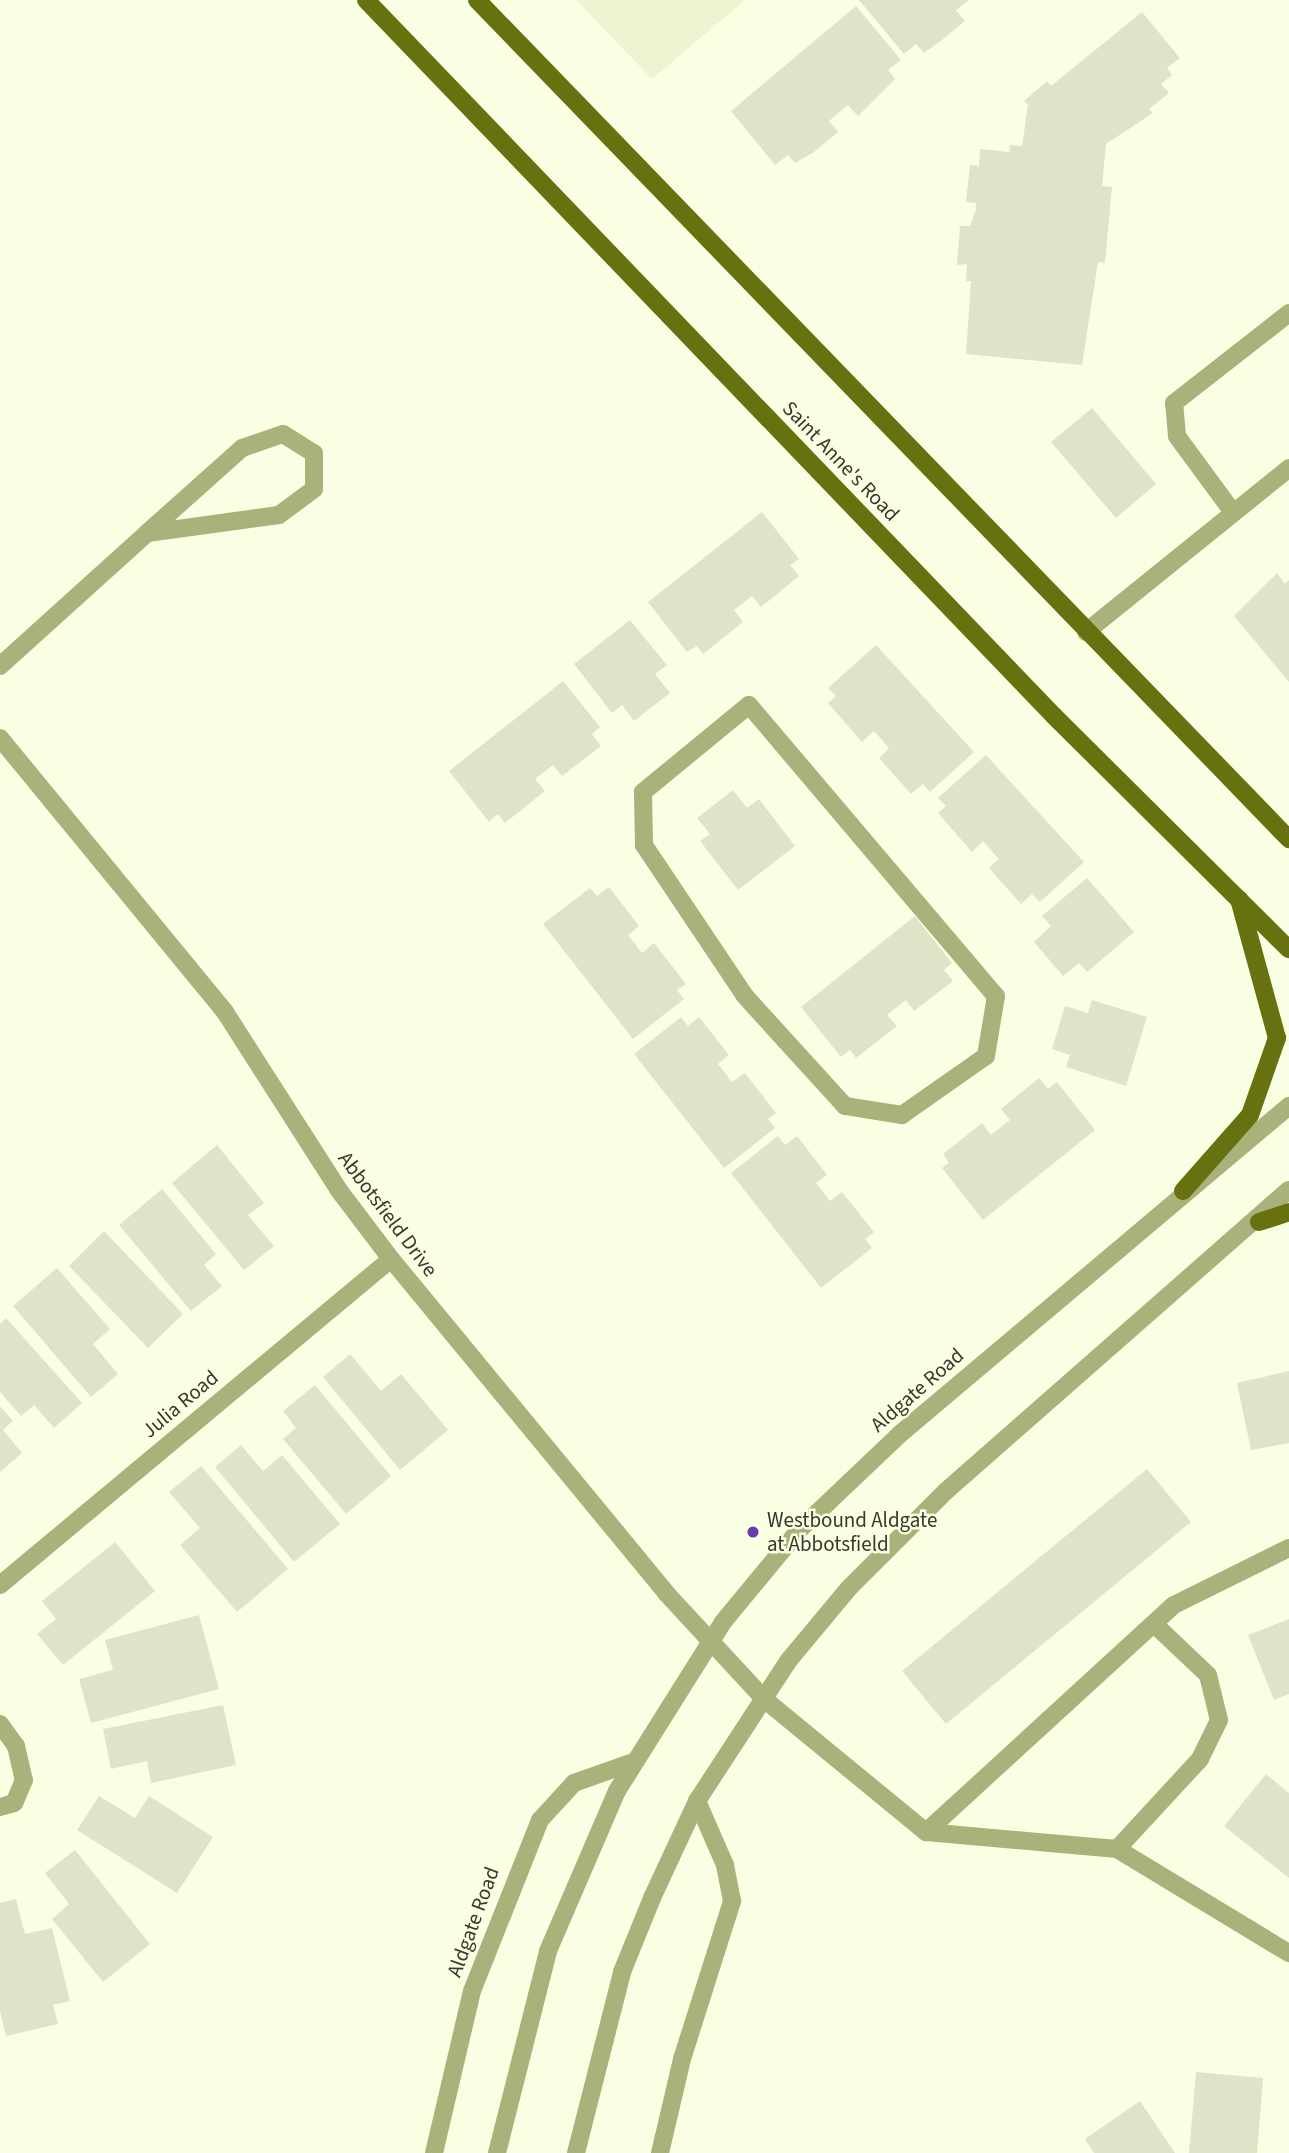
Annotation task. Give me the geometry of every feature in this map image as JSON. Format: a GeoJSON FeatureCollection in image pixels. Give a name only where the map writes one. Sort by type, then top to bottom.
{"type":"FeatureCollection","features":[{"type":"Feature","properties":{"kind":"main road","name":"Saint Anne's Road"},"geometry":{"type":"LineString","coordinates":[[366,0],[1054,716],[1289,949]]}},
{"type":"Feature","properties":{"kind":"main road"},"geometry":{"type":"LineString","coordinates":[[477,0],[1289,839]]}},
{"type":"Feature","properties":{"kind":"main road"},"geometry":{"type":"LineString","coordinates":[[1183,1191],[1250,1115],[1277,1038],[1238,896]]}},
{"type":"Feature","properties":{"kind":"main road"},"geometry":{"type":"LineString","coordinates":[[1259,1222],[1289,1212]]}},
{"type":"Feature","properties":{"kind":"street"},"geometry":{"type":"LineString","coordinates":[[1232,511],[1177,436],[1174,403],[1289,313]]}},
{"type":"Feature","properties":{"kind":"street"},"geometry":{"type":"LineString","coordinates":[[0,666],[147,533],[242,448],[283,434],[314,453],[314,489],[279,515],[147,533]]}},
{"type":"Feature","properties":{"kind":"street"},"geometry":{"type":"LineString","coordinates":[[1086,632],[1232,511],[1289,468]]}},
{"type":"Feature","properties":{"kind":"street"},"geometry":{"type":"LineString","coordinates":[[750,705],[996,996],[986,1056],[902,1115],[845,1106],[745,996],[644,845],[643,792],[750,705]]}},
{"type":"Feature","properties":{"kind":"street","name":"Abbotsfield Drive"},"geometry":{"type":"LineString","coordinates":[[0,738],[225,1012],[338,1189],[391,1259],[709,1643],[764,1699],[926,1832]]}},
{"type":"Feature","properties":{"kind":"street","name":"Aldgate Road"},"geometry":{"type":"LineString","coordinates":[[497,2153],[548,1951],[633,1762],[709,1643],[799,1530],[870,1462],[1183,1191],[1289,1106]]}},
{"type":"Feature","properties":{"kind":"street"},"geometry":{"type":"LineString","coordinates":[[576,2153],[622,1972],[697,1801],[764,1699],[849,1588],[946,1491],[1259,1222],[1289,1190]]}},
{"type":"Feature","properties":{"kind":"street","name":"Julia Road"},"geometry":{"type":"LineString","coordinates":[[0,1585],[391,1259]]}},
{"type":"Feature","properties":{"kind":"street"},"geometry":{"type":"LineString","coordinates":[[926,1832],[1174,1605],[1289,1548]]}},
{"type":"Feature","properties":{"kind":"street"},"geometry":{"type":"LineString","coordinates":[[1117,1849],[1200,1759],[1219,1720],[1208,1675],[1154,1624]]}},
{"type":"Feature","properties":{"kind":"street"},"geometry":{"type":"LineString","coordinates":[[0,1724],[16,1746],[24,1780],[14,1802],[0,1808]]}},
{"type":"Feature","properties":{"kind":"street","name":"Aldgate Road"},"geometry":{"type":"LineString","coordinates":[[433,2153],[472,1991],[535,1829],[555,1799],[574,1783],[633,1762]]}},
{"type":"Feature","properties":{"kind":"street"},"geometry":{"type":"LineString","coordinates":[[660,2153],[682,2059],[732,1901],[725,1865],[697,1801]]}},
{"type":"Feature","properties":{"kind":"street"},"geometry":{"type":"LineString","coordinates":[[926,1832],[1117,1849],[1289,1953]]}},
{"type":"Feature","properties":{"kind":"shaded area"},"geometry":{"type":"Polygon","coordinates":[[[576,0],[745,0],[652,79],[576,0]]]}},
{"type":"Feature","properties":{"kind":"building"},"geometry":{"type":"Polygon","coordinates":[[[859,0],[969,0],[956,10],[965,21],[924,53],[916,44],[904,54],[859,0]]]}},
{"type":"Feature","properties":{"kind":"building"},"geometry":{"type":"Polygon","coordinates":[[[856,6],[901,60],[888,70],[895,79],[858,116],[848,105],[829,121],[838,132],[814,152],[795,163],[788,155],[775,165],[731,111],[856,6]]]}},
{"type":"Feature","properties":{"kind":"building"},"geometry":{"type":"Polygon","coordinates":[[[1142,12],[1180,58],[1167,68],[1172,75],[1161,84],[1169,93],[1149,109],[1153,113],[1106,144],[1102,186],[1112,187],[1105,263],[1098,262],[1082,365],[966,354],[971,281],[966,281],[967,264],[957,265],[960,226],[970,226],[976,210],[976,203],[966,202],[970,165],[979,166],[980,149],[1009,152],[1010,145],[1022,146],[1028,105],[1024,101],[1047,81],[1051,86],[1142,12]]]}},
{"type":"Feature","properties":{"kind":"building"},"geometry":{"type":"Polygon","coordinates":[[[1092,408],[1156,484],[1116,518],[1051,442],[1092,408]]]}},
{"type":"Feature","properties":{"kind":"building"},"geometry":{"type":"Polygon","coordinates":[[[762,512],[799,559],[790,565],[799,576],[761,607],[752,596],[734,610],[743,622],[703,654],[697,646],[687,652],[648,602],[762,512]]]}},
{"type":"Feature","properties":{"kind":"building"},"geometry":{"type":"Polygon","coordinates":[[[1277,573],[1285,584],[1289,580],[1289,682],[1234,616],[1277,573]]]}},
{"type":"Feature","properties":{"kind":"building"},"geometry":{"type":"Polygon","coordinates":[[[630,620],[667,665],[655,674],[670,693],[634,721],[622,705],[612,713],[574,664],[630,620]]]}},
{"type":"Feature","properties":{"kind":"building"},"geometry":{"type":"Polygon","coordinates":[[[876,645],[974,752],[930,792],[923,784],[911,794],[879,758],[889,748],[874,731],[862,742],[828,703],[836,696],[828,688],[876,645]]]}},
{"type":"Feature","properties":{"kind":"building"},"geometry":{"type":"Polygon","coordinates":[[[563,681],[600,727],[592,734],[601,746],[562,776],[553,765],[535,779],[545,791],[505,823],[498,814],[489,822],[449,771],[563,681]]]}},
{"type":"Feature","properties":{"kind":"building"},"geometry":{"type":"Polygon","coordinates":[[[986,755],[1084,862],[1040,902],[1032,894],[1021,904],[989,868],[999,859],[983,841],[972,852],[938,813],[946,806],[938,798],[986,755]]]}},
{"type":"Feature","properties":{"kind":"building"},"geometry":{"type":"Polygon","coordinates":[[[733,790],[747,808],[759,799],[795,846],[738,890],[700,841],[710,834],[697,818],[733,790]]]}},
{"type":"Feature","properties":{"kind":"building"},"geometry":{"type":"Polygon","coordinates":[[[1087,878],[1134,932],[1087,972],[1079,963],[1063,976],[1034,942],[1051,926],[1042,916],[1087,878]]]}},
{"type":"Feature","properties":{"kind":"building"},"geometry":{"type":"Polygon","coordinates":[[[609,887],[639,926],[628,935],[642,953],[654,943],[686,984],[677,990],[684,999],[633,1039],[543,924],[590,888],[597,896],[609,887]]]}},
{"type":"Feature","properties":{"kind":"building"},"geometry":{"type":"Polygon","coordinates":[[[915,916],[952,963],[944,970],[953,981],[914,1011],[906,1000],[887,1015],[897,1026],[856,1058],[850,1050],[841,1057],[801,1007],[915,916]]]}},
{"type":"Feature","properties":{"kind":"building"},"geometry":{"type":"Polygon","coordinates":[[[1092,1000],[1147,1017],[1126,1086],[1066,1067],[1070,1055],[1052,1049],[1065,1006],[1088,1013],[1092,1000]]]}},
{"type":"Feature","properties":{"kind":"building"},"geometry":{"type":"Polygon","coordinates":[[[681,1017],[688,1026],[699,1017],[729,1055],[718,1064],[732,1082],[745,1073],[776,1113],[768,1119],[775,1128],[724,1168],[634,1054],[681,1017]]]}},
{"type":"Feature","properties":{"kind":"building"},"geometry":{"type":"Polygon","coordinates":[[[1039,1078],[1048,1089],[1057,1082],[1095,1130],[983,1220],[942,1168],[949,1163],[943,1154],[982,1123],[991,1135],[1010,1120],[1001,1109],[1039,1078]]]}},
{"type":"Feature","properties":{"kind":"building"},"geometry":{"type":"Polygon","coordinates":[[[778,1136],[785,1145],[797,1136],[827,1175],[816,1183],[830,1201],[842,1192],[874,1232],[865,1239],[872,1248],[821,1288],[731,1173],[778,1136]]]}},
{"type":"Feature","properties":{"kind":"building"},"geometry":{"type":"Polygon","coordinates":[[[217,1145],[264,1203],[248,1215],[274,1246],[244,1270],[172,1183],[217,1145]]]}},
{"type":"Feature","properties":{"kind":"building"},"geometry":{"type":"Polygon","coordinates":[[[162,1189],[216,1254],[204,1265],[222,1286],[191,1311],[119,1225],[162,1189]]]}},
{"type":"Feature","properties":{"kind":"building"},"geometry":{"type":"Polygon","coordinates":[[[104,1231],[183,1314],[148,1348],[69,1266],[104,1231]]]}},
{"type":"Feature","properties":{"kind":"building"},"geometry":{"type":"Polygon","coordinates":[[[57,1268],[110,1329],[93,1344],[118,1374],[91,1397],[13,1306],[57,1268]]]}},
{"type":"Feature","properties":{"kind":"building"},"geometry":{"type":"Polygon","coordinates":[[[6,1318],[82,1403],[54,1428],[34,1405],[21,1416],[0,1392],[0,1324],[6,1318]]]}},
{"type":"Feature","properties":{"kind":"building"},"geometry":{"type":"Polygon","coordinates":[[[350,1354],[381,1391],[401,1374],[448,1430],[400,1470],[323,1377],[350,1354]]]}},
{"type":"Feature","properties":{"kind":"building"},"geometry":{"type":"Polygon","coordinates":[[[1289,1371],[1289,1443],[1251,1450],[1237,1383],[1289,1371]]]}},
{"type":"Feature","properties":{"kind":"building"},"geometry":{"type":"Polygon","coordinates":[[[315,1385],[391,1476],[346,1514],[283,1439],[296,1428],[283,1411],[315,1385]]]}},
{"type":"Feature","properties":{"kind":"building"},"geometry":{"type":"Polygon","coordinates":[[[0,1406],[13,1421],[3,1430],[22,1453],[0,1472],[0,1406]]]}},
{"type":"Feature","properties":{"kind":"building"},"geometry":{"type":"Polygon","coordinates":[[[241,1445],[263,1471],[282,1455],[340,1524],[294,1562],[215,1467],[241,1445]]]}},
{"type":"Feature","properties":{"kind":"building"},"geometry":{"type":"Polygon","coordinates":[[[201,1466],[288,1569],[237,1612],[180,1545],[200,1528],[169,1492],[201,1466]]]}},
{"type":"Feature","properties":{"kind":"building"},"geometry":{"type":"Polygon","coordinates":[[[1147,1469],[1191,1522],[946,1724],[902,1671],[1147,1469]]]}},
{"type":"Feature","properties":{"kind":"building"},"geometry":{"type":"Polygon","coordinates":[[[115,1542],[155,1591],[63,1665],[37,1634],[56,1619],[42,1601],[115,1542]]]}},
{"type":"Feature","properties":{"kind":"building"},"geometry":{"type":"Polygon","coordinates":[[[199,1615],[219,1689],[91,1723],[79,1679],[113,1670],[105,1640],[199,1615]]]}},
{"type":"Feature","properties":{"kind":"building"},"geometry":{"type":"Polygon","coordinates":[[[1289,1619],[1289,1694],[1274,1700],[1248,1635],[1289,1619]]]}},
{"type":"Feature","properties":{"kind":"building"},"geometry":{"type":"Polygon","coordinates":[[[223,1705],[236,1765],[151,1783],[147,1761],[111,1769],[103,1729],[223,1705]]]}},
{"type":"Feature","properties":{"kind":"building"},"geometry":{"type":"Polygon","coordinates":[[[1266,1774],[1289,1793],[1289,1878],[1224,1826],[1266,1774]]]}},
{"type":"Feature","properties":{"kind":"building"},"geometry":{"type":"Polygon","coordinates":[[[99,1796],[135,1818],[149,1796],[213,1837],[177,1893],[77,1830],[99,1796]]]}},
{"type":"Feature","properties":{"kind":"building"},"geometry":{"type":"Polygon","coordinates":[[[75,1850],[150,1944],[103,1982],[52,1919],[69,1904],[45,1873],[75,1850]]]}},
{"type":"Feature","properties":{"kind":"building"},"geometry":{"type":"Polygon","coordinates":[[[16,1899],[25,1934],[52,1928],[70,2001],[53,2005],[58,2024],[6,2036],[0,2011],[0,1903],[16,1899]]]}},
{"type":"Feature","properties":{"kind":"building"},"geometry":{"type":"Polygon","coordinates":[[[1196,2072],[1263,2078],[1257,2153],[1189,2153],[1196,2072]]]}},
{"type":"Feature","properties":{"kind":"building"},"geometry":{"type":"Polygon","coordinates":[[[1140,2101],[1175,2153],[1094,2153],[1085,2139],[1140,2101]]]}},
{"type":"Feature","properties":{"kind":"place","name":"Westbound Aldgate at Abbotsfield"},"geometry":{"type":"Point","coordinates":[753,1532]}}]}
